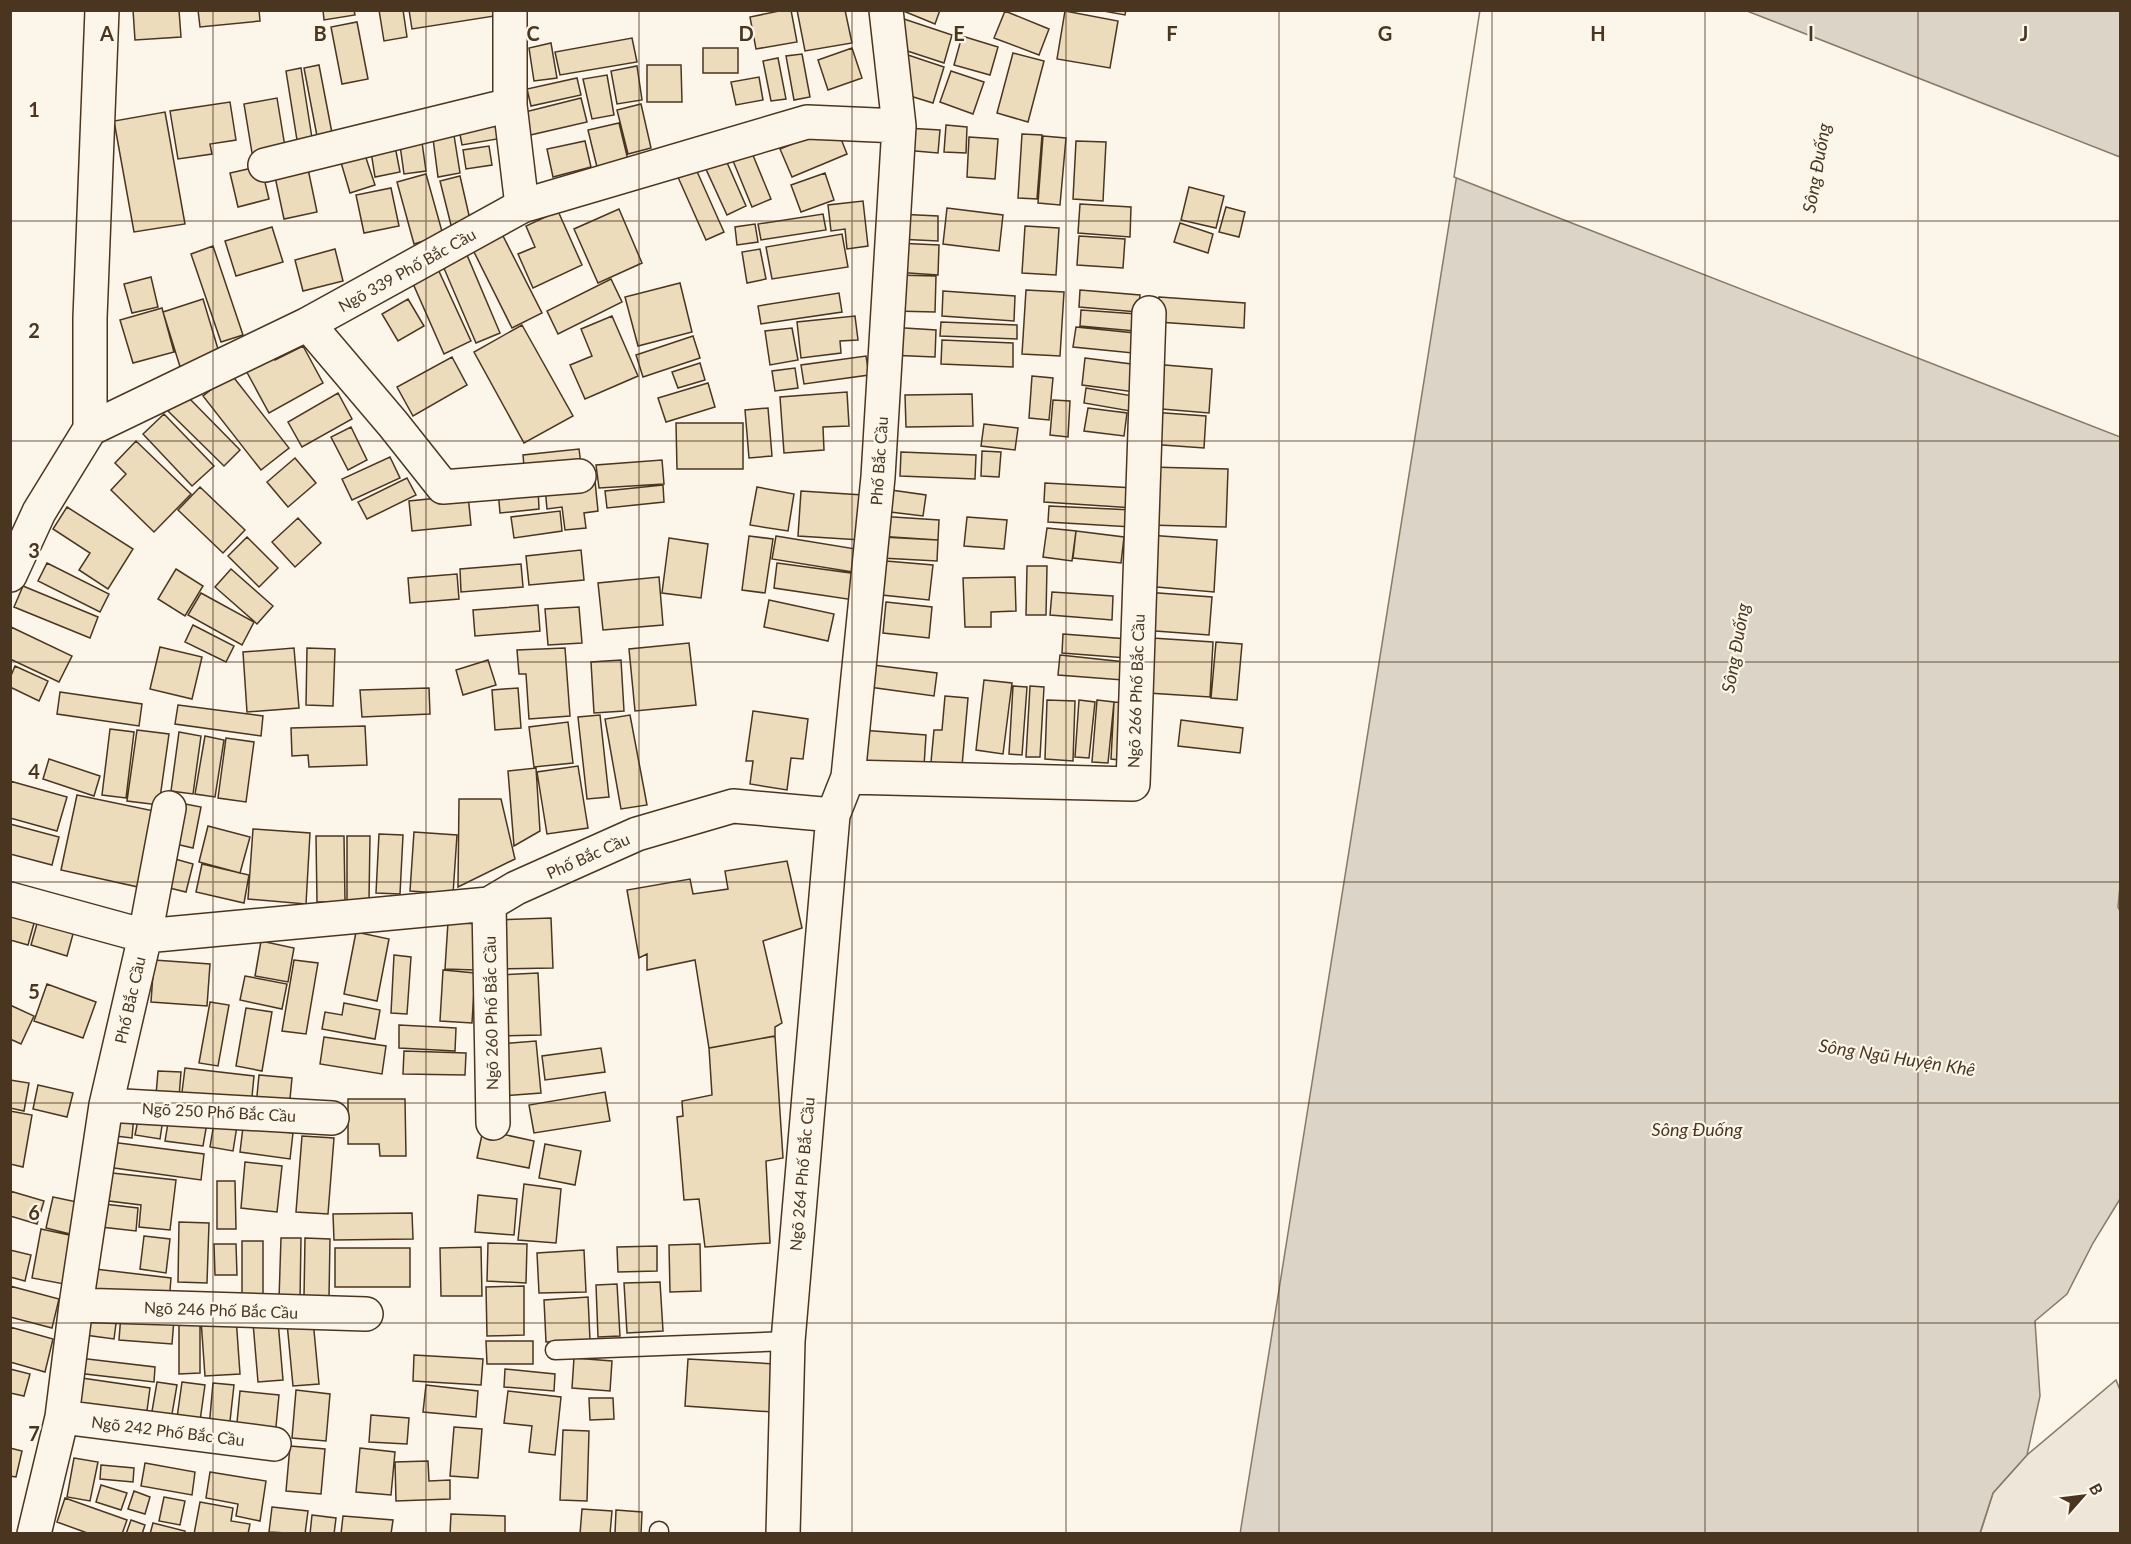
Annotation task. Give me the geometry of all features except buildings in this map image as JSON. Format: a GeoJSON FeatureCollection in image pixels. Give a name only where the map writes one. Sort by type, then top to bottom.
{"type":"FeatureCollection","features":[{"type":"Feature","properties":{"kind":"street"},"geometry":{"type":"LineString","coordinates":[[10,575],[39,512],[90,429],[90,318],[102,10]]}},
{"type":"Feature","properties":{"kind":"street"},"geometry":{"type":"LineString","coordinates":[[510,10],[510,105],[522,206]]}},
{"type":"Feature","properties":{"kind":"street","name":"Phố Bắc Cầu"},"geometry":{"type":"LineString","coordinates":[[34,1533],[62,1417],[106,1105],[145,936],[489,904],[516,888],[637,834],[733,806],[833,815],[849,777],[878,477],[899,126],[886,10]]}},
{"type":"Feature","properties":{"kind":"street"},"geometry":{"type":"LineString","coordinates":[[265,165],[510,105]]}},
{"type":"Feature","properties":{"kind":"street","name":"Ngõ 339 Phố Bắc Cầu"},"geometry":{"type":"LineString","coordinates":[[90,429],[308,324],[522,206],[807,122],[899,126]]}},
{"type":"Feature","properties":{"kind":"street","name":"Ngõ 266 Phố Bắc Cầu"},"geometry":{"type":"LineString","coordinates":[[849,777],[1133,784],[1149,313]]}},
{"type":"Feature","properties":{"kind":"street"},"geometry":{"type":"LineString","coordinates":[[308,324],[443,487],[579,476]]}},
{"type":"Feature","properties":{"kind":"street"},"geometry":{"type":"LineString","coordinates":[[10,899],[145,936],[169,808]]}},
{"type":"Feature","properties":{"kind":"street","name":"Ngõ 264 Phố Bắc Cầu"},"geometry":{"type":"LineString","coordinates":[[783,1533],[788,1341],[833,815]]}},
{"type":"Feature","properties":{"kind":"street","name":"Ngõ 260 Phố Bắc Cầu"},"geometry":{"type":"LineString","coordinates":[[489,904],[493,1123]]}},
{"type":"Feature","properties":{"kind":"street","name":"Ngõ 250 Phố Bắc Cầu"},"geometry":{"type":"LineString","coordinates":[[106,1105],[332,1118]]}},
{"type":"Feature","properties":{"kind":"street","name":"Ngõ 246 Phố Bắc Cầu"},"geometry":{"type":"LineString","coordinates":[[76,1305],[366,1314]]}},
{"type":"Feature","properties":{"kind":"street","name":"Ngõ 242 Phố Bắc Cầu"},"geometry":{"type":"LineString","coordinates":[[62,1417],[274,1444]]}},
{"type":"Feature","properties":{"kind":"lane"},"geometry":{"type":"LineString","coordinates":[[555,1350],[788,1341]]}},
{"type":"Feature","properties":{"kind":"shaded area"},"geometry":{"type":"Polygon","coordinates":[[[2116,1380],[2120,1390],[2120,1533],[1980,1534],[1993,1493],[2027,1455],[2116,1380]]]}},
{"type":"Feature","properties":{"kind":"water","name":"Sông Đuống"},"geometry":{"type":"Polygon","coordinates":[[[1483,11],[2120,11],[2120,886],[2118,907],[2120,911],[2120,1199],[2093,1243],[2067,1294],[2035,1321],[2040,1396],[2027,1455],[1993,1493],[1980,1533],[1240,1534],[1483,11]]]}},
{"type":"Feature","properties":{"kind":"pier"},"geometry":{"type":"Polygon","coordinates":[[[1480,10],[1747,11],[2120,157],[2120,437],[1454,177],[1480,10]]]}},
{"type":"Feature","properties":{"kind":"water label","name":"Sông Ngũ Huyện Khê"},"geometry":{"type":"Point","coordinates":[1897,1058]}}]}
